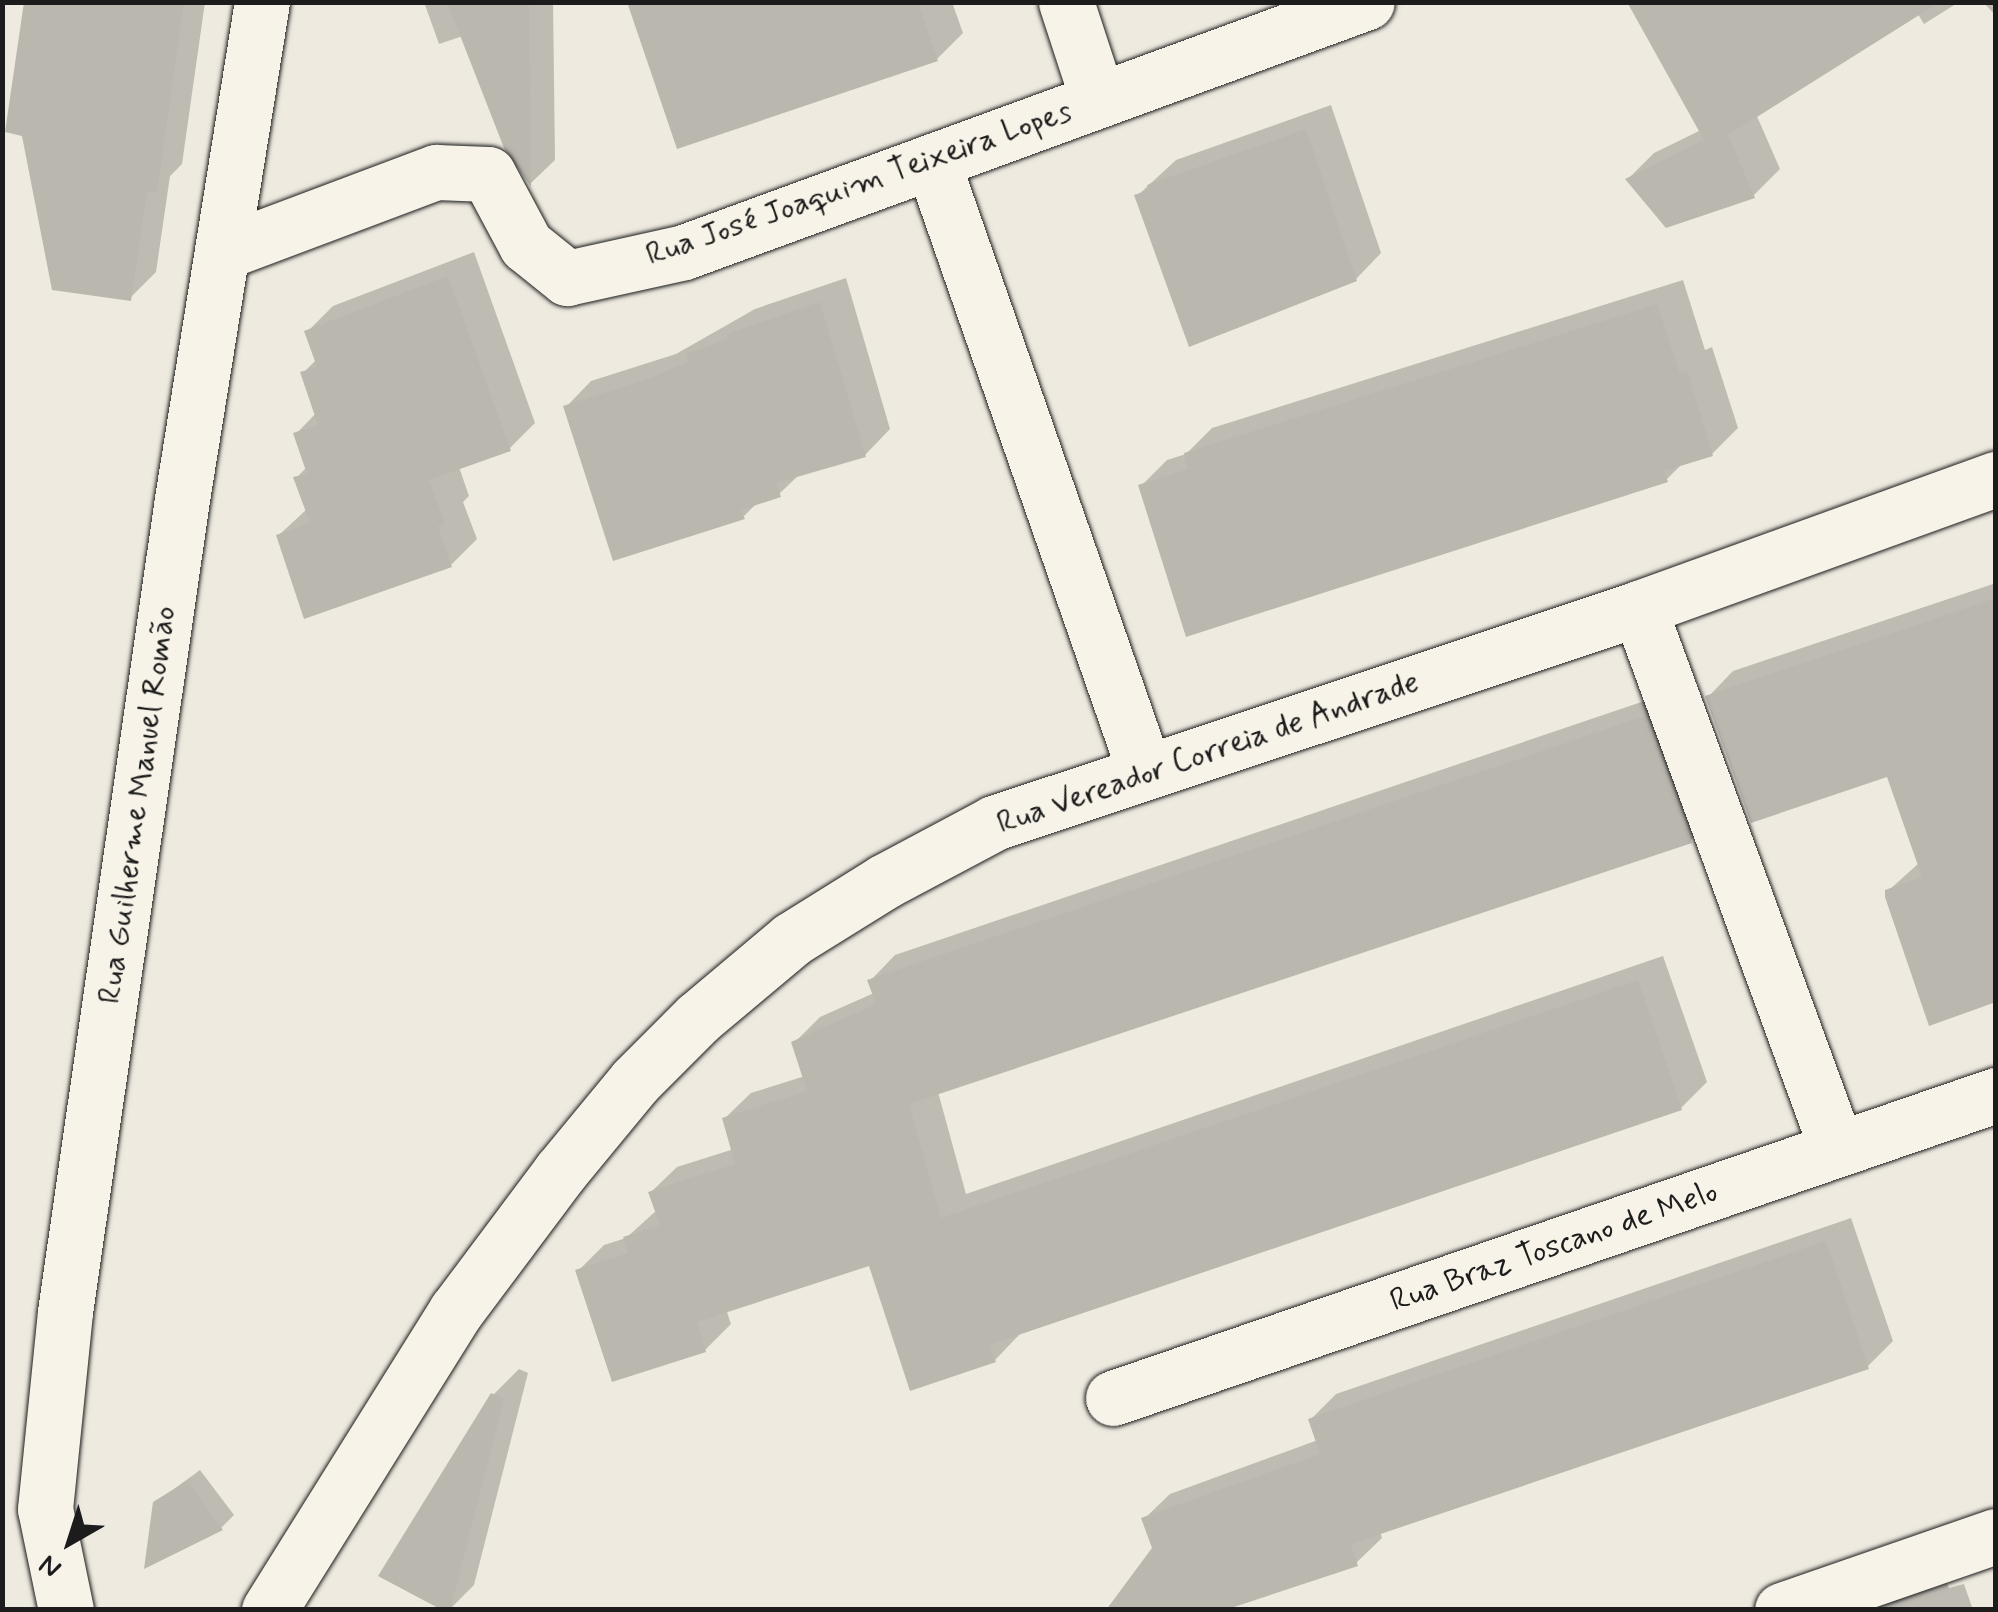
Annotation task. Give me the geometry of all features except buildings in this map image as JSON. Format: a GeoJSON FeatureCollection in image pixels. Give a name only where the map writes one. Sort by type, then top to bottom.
{"type":"FeatureCollection","features":[{"type":"Feature","properties":{"kind":"street","name":"Rua Guilherme Manuel Romão"},"geometry":{"type":"LineString","coordinates":[[66,1610],[45,1509],[65,1312],[182,499],[262,2]]}},
{"type":"Feature","properties":{"kind":"street"},"geometry":{"type":"LineString","coordinates":[[1066,2],[1098,100]]}},
{"type":"Feature","properties":{"kind":"street","name":"Rua José Joaquim Teixeira Lopes"},"geometry":{"type":"LineString","coordinates":[[223,252],[436,172],[488,174],[526,245],[567,278],[684,252],[1368,2]]}},
{"type":"Feature","properties":{"kind":"street"},"geometry":{"type":"LineString","coordinates":[[932,161],[1145,772]]}},
{"type":"Feature","properties":{"kind":"street","name":"Rua Vereador Correia de Andrade"},"geometry":{"type":"LineString","coordinates":[[269,1610],[456,1311],[636,1081],[698,1018],[792,939],[885,880],[994,823],[1639,608],[1996,479]]}},
{"type":"Feature","properties":{"kind":"street"},"geometry":{"type":"LineString","coordinates":[[1639,608],[1836,1150]]}},
{"type":"Feature","properties":{"kind":"street","name":"Rua Braz Toscano de Melo"},"geometry":{"type":"LineString","coordinates":[[1113,1398],[1996,1095]]}},
{"type":"Feature","properties":{"kind":"street"},"geometry":{"type":"LineString","coordinates":[[1782,1610],[1996,1536]]}}]}
